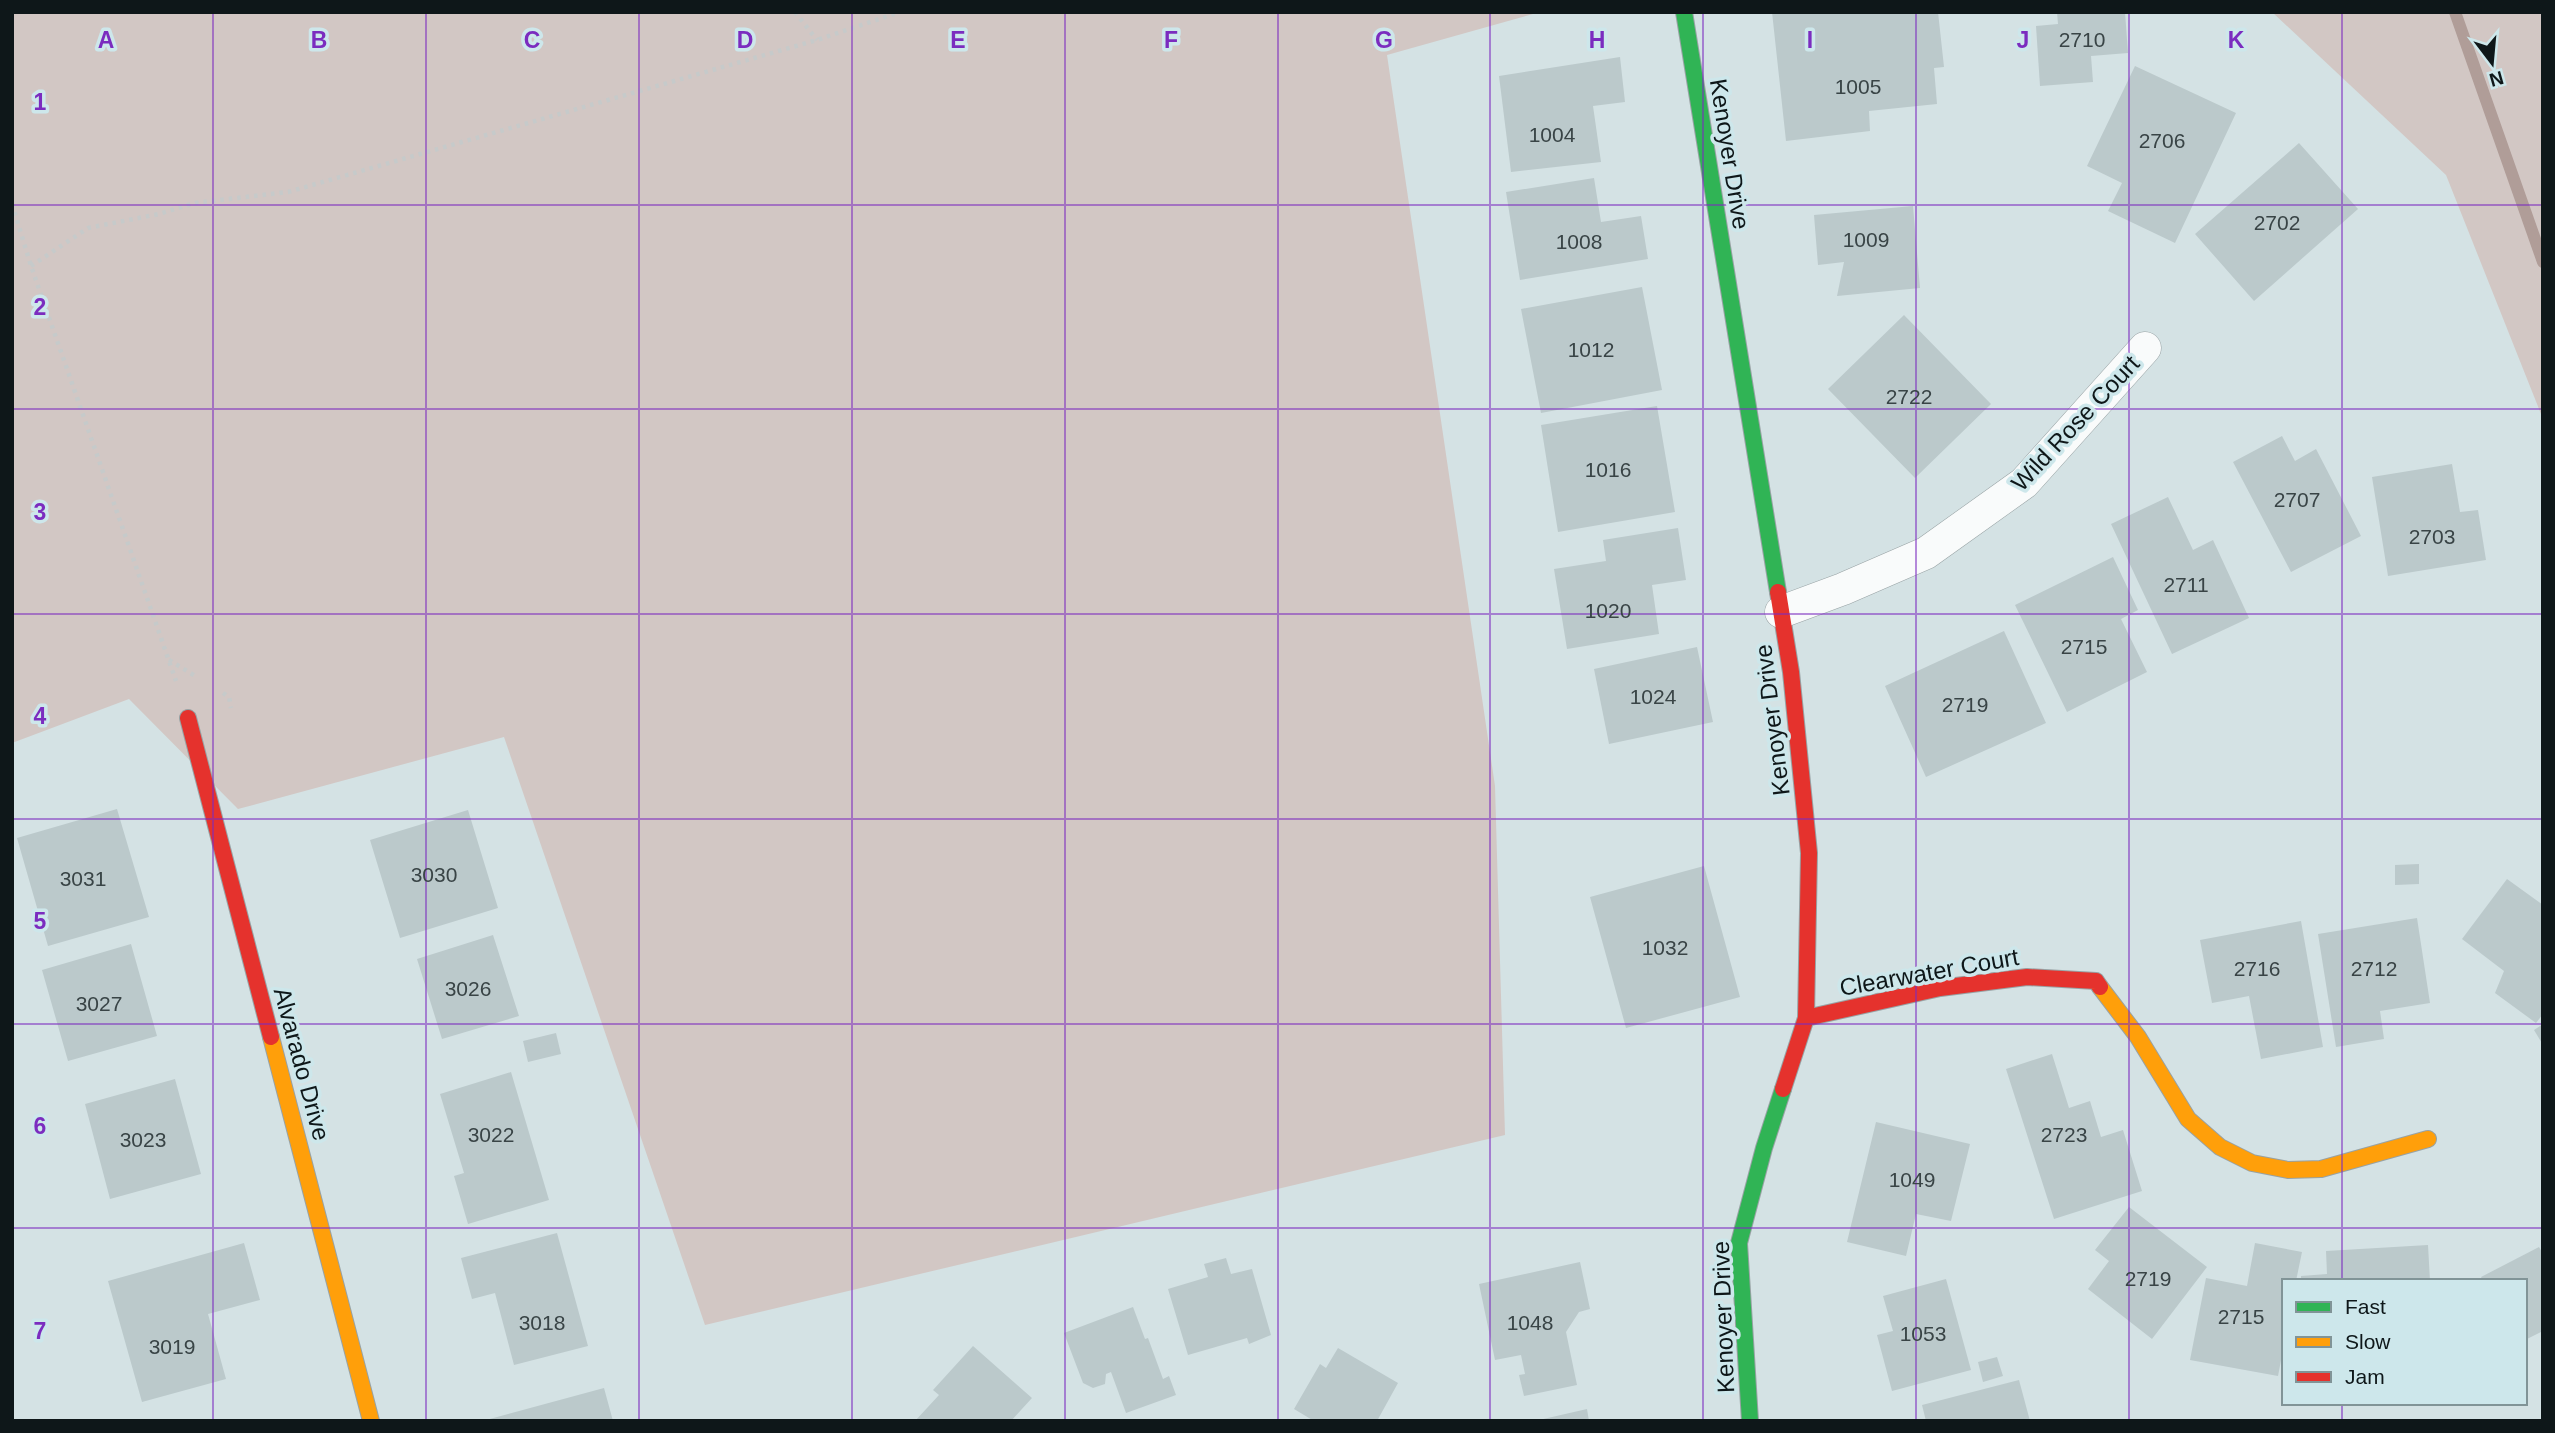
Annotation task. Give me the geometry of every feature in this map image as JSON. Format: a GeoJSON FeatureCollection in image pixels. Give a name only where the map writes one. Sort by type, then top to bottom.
{"type":"FeatureCollection","features":[{"type":"Feature","properties":{"kind":"street","name":"Kenoyer Drive"},"geometry":{"type":"LineString","coordinates":[[1684,12],[1791,671],[1809,853],[1806,1017],[1764,1148],[1739,1243],[1750,1421]]}},
{"type":"Feature","properties":{"kind":"street","name":"Wild Rose Court"},"geometry":{"type":"LineString","coordinates":[[1781,612],[1926,553],[2024,483],[2146,348]]}},
{"type":"Feature","properties":{"kind":"street","name":"Alvarado Drive"},"geometry":{"type":"LineString","coordinates":[[188,718],[367,1420]]}},
{"type":"Feature","properties":{"kind":"street","name":"Clearwater Court"},"geometry":{"type":"LineString","coordinates":[[1806,1017],[1940,988],[2027,977],[2096,981],[2138,1037],[2188,1119],[2220,1147],[2252,1163],[2288,1170],[2321,1168],[2428,1139]]}},
{"type":"Feature","properties":{"kind":"path"},"geometry":{"type":"LineString","coordinates":[[795,12],[817,40]]}},
{"type":"Feature","properties":{"kind":"path"},"geometry":{"type":"LineString","coordinates":[[31,266],[88,228],[159,214],[195,203],[288,192],[817,40],[900,12]]}},
{"type":"Feature","properties":{"kind":"path"},"geometry":{"type":"LineString","coordinates":[[12,204],[31,266],[188,718]]}},
{"type":"Feature","properties":{"kind":"shaded area"},"geometry":{"type":"Polygon","coordinates":[[[12,12],[1540,12],[1387,55],[1495,786],[1505,1135],[705,1325],[504,737],[238,809],[129,699],[12,743],[12,12]]]}},
{"type":"Feature","properties":{"kind":"shaded area"},"geometry":{"type":"Polygon","coordinates":[[[2272,12],[2543,12],[2543,419],[2446,175],[2272,12]]]}},
{"type":"Feature","properties":{"kind":"building"},"geometry":{"type":"Polygon","coordinates":[[[1772,12],[1938,12],[1944,67],[1934,68],[1937,104],[1869,111],[1870,131],[1786,141],[1772,12]]]}},
{"type":"Feature","properties":{"kind":"building"},"geometry":{"type":"Polygon","coordinates":[[[2057,12],[2125,12],[2128,53],[2091,56],[2093,82],[2040,86],[2036,26],[2058,24],[2057,12]]]}},
{"type":"Feature","properties":{"kind":"building"},"geometry":{"type":"Polygon","coordinates":[[[1620,57],[1625,102],[1593,106],[1601,162],[1511,172],[1499,76],[1620,57]]]}},
{"type":"Feature","properties":{"kind":"building"},"geometry":{"type":"Polygon","coordinates":[[[2135,66],[2236,113],[2175,243],[2108,211],[2122,183],[2087,166],[2135,66]]]}},
{"type":"Feature","properties":{"kind":"building"},"geometry":{"type":"Polygon","coordinates":[[[2299,143],[2358,209],[2254,301],[2195,234],[2299,143]]]}},
{"type":"Feature","properties":{"kind":"building"},"geometry":{"type":"Polygon","coordinates":[[[1594,178],[1601,222],[1641,216],[1648,259],[1520,280],[1506,192],[1594,178]]]}},
{"type":"Feature","properties":{"kind":"building"},"geometry":{"type":"Polygon","coordinates":[[[1913,206],[1920,288],[1837,296],[1844,262],[1818,265],[1814,215],[1913,206]]]}},
{"type":"Feature","properties":{"kind":"building"},"geometry":{"type":"Polygon","coordinates":[[[1642,287],[1662,390],[1541,413],[1521,309],[1642,287]]]}},
{"type":"Feature","properties":{"kind":"building"},"geometry":{"type":"Polygon","coordinates":[[[1904,315],[1991,404],[1915,478],[1828,389],[1904,315]]]}},
{"type":"Feature","properties":{"kind":"building"},"geometry":{"type":"Polygon","coordinates":[[[1657,406],[1675,512],[1558,532],[1541,425],[1657,406]]]}},
{"type":"Feature","properties":{"kind":"building"},"geometry":{"type":"Polygon","coordinates":[[[2282,436],[2295,461],[2316,449],[2361,536],[2291,572],[2233,462],[2282,436]]]}},
{"type":"Feature","properties":{"kind":"building"},"geometry":{"type":"Polygon","coordinates":[[[2452,464],[2460,512],[2478,510],[2486,560],[2388,576],[2372,477],[2452,464]]]}},
{"type":"Feature","properties":{"kind":"building"},"geometry":{"type":"Polygon","coordinates":[[[2168,497],[2193,550],[2213,540],[2249,618],[2172,654],[2111,524],[2168,497]]]}},
{"type":"Feature","properties":{"kind":"building"},"geometry":{"type":"Polygon","coordinates":[[[1678,528],[1686,580],[1652,585],[1659,634],[1567,649],[1554,569],[1606,561],[1603,540],[1678,528]]]}},
{"type":"Feature","properties":{"kind":"building"},"geometry":{"type":"Polygon","coordinates":[[[2113,557],[2138,610],[2121,619],[2147,672],[2067,712],[2015,605],[2113,557]]]}},
{"type":"Feature","properties":{"kind":"building"},"geometry":{"type":"Polygon","coordinates":[[[2004,631],[2046,723],[1926,777],[1885,686],[2004,631]]]}},
{"type":"Feature","properties":{"kind":"building"},"geometry":{"type":"Polygon","coordinates":[[[1697,647],[1713,722],[1609,744],[1594,669],[1697,647]]]}},
{"type":"Feature","properties":{"kind":"building"},"geometry":{"type":"Polygon","coordinates":[[[117,809],[149,917],[48,946],[17,838],[117,809]]]}},
{"type":"Feature","properties":{"kind":"building"},"geometry":{"type":"Polygon","coordinates":[[[468,810],[498,908],[400,938],[370,840],[468,810]]]}},
{"type":"Feature","properties":{"kind":"building"},"geometry":{"type":"Polygon","coordinates":[[[2419,864],[2419,884],[2395,885],[2395,865],[2419,864]]]}},
{"type":"Feature","properties":{"kind":"building"},"geometry":{"type":"Polygon","coordinates":[[[1704,866],[1740,997],[1626,1028],[1590,897],[1704,866]]]}},
{"type":"Feature","properties":{"kind":"building"},"geometry":{"type":"Polygon","coordinates":[[[2507,879],[2543,905],[2543,1014],[2536,1023],[2495,993],[2504,971],[2462,939],[2507,879]]]}},
{"type":"Feature","properties":{"kind":"building"},"geometry":{"type":"Polygon","coordinates":[[[2417,918],[2430,1003],[2380,1011],[2384,1039],[2336,1047],[2318,934],[2417,918]]]}},
{"type":"Feature","properties":{"kind":"building"},"geometry":{"type":"Polygon","coordinates":[[[2301,921],[2323,1047],[2261,1059],[2249,996],[2212,1003],[2200,940],[2301,921]]]}},
{"type":"Feature","properties":{"kind":"building"},"geometry":{"type":"Polygon","coordinates":[[[493,935],[519,1016],[442,1039],[417,959],[493,935]]]}},
{"type":"Feature","properties":{"kind":"building"},"geometry":{"type":"Polygon","coordinates":[[[131,944],[157,1036],[68,1061],[42,970],[131,944]]]}},
{"type":"Feature","properties":{"kind":"building"},"geometry":{"type":"Polygon","coordinates":[[[2543,1024],[2543,1045],[2534,1030],[2543,1024]]]}},
{"type":"Feature","properties":{"kind":"building"},"geometry":{"type":"Polygon","coordinates":[[[556,1033],[561,1054],[528,1062],[523,1041],[556,1033]]]}},
{"type":"Feature","properties":{"kind":"building"},"geometry":{"type":"Polygon","coordinates":[[[2052,1054],[2069,1108],[2090,1101],[2101,1137],[2123,1130],[2142,1191],[2054,1219],[2006,1069],[2052,1054]]]}},
{"type":"Feature","properties":{"kind":"building"},"geometry":{"type":"Polygon","coordinates":[[[511,1072],[549,1200],[468,1224],[454,1176],[464,1173],[440,1094],[511,1072]]]}},
{"type":"Feature","properties":{"kind":"building"},"geometry":{"type":"Polygon","coordinates":[[[175,1079],[201,1174],[110,1199],[85,1104],[175,1079]]]}},
{"type":"Feature","properties":{"kind":"building"},"geometry":{"type":"Polygon","coordinates":[[[1876,1122],[1970,1144],[1951,1221],[1916,1214],[1906,1256],[1847,1242],[1876,1122]]]}},
{"type":"Feature","properties":{"kind":"building"},"geometry":{"type":"Polygon","coordinates":[[[2129,1207],[2207,1267],[2152,1339],[2088,1289],[2109,1261],[2095,1250],[2129,1207]]]}},
{"type":"Feature","properties":{"kind":"building"},"geometry":{"type":"Polygon","coordinates":[[[557,1233],[588,1346],[514,1365],[495,1293],[472,1299],[461,1258],[557,1233]]]}},
{"type":"Feature","properties":{"kind":"building"},"geometry":{"type":"Polygon","coordinates":[[[244,1243],[260,1300],[208,1314],[226,1379],[142,1402],[108,1281],[244,1243]]]}},
{"type":"Feature","properties":{"kind":"building"},"geometry":{"type":"Polygon","coordinates":[[[2255,1243],[2302,1252],[2296,1279],[2282,1279],[2282,1355],[2278,1376],[2190,1360],[2206,1278],[2247,1286],[2255,1243]]]}},
{"type":"Feature","properties":{"kind":"building"},"geometry":{"type":"Polygon","coordinates":[[[2428,1245],[2430,1279],[2301,1279],[2301,1276],[2327,1274],[2326,1251],[2428,1245]]]}},
{"type":"Feature","properties":{"kind":"building"},"geometry":{"type":"Polygon","coordinates":[[[2539,1247],[2543,1254],[2543,1331],[2527,1339],[2527,1279],[2481,1277],[2539,1247]]]}},
{"type":"Feature","properties":{"kind":"building"},"geometry":{"type":"Polygon","coordinates":[[[1226,1258],[1231,1274],[1252,1269],[1271,1335],[1249,1344],[1247,1338],[1188,1355],[1168,1289],[1208,1277],[1204,1264],[1226,1258]]]}},
{"type":"Feature","properties":{"kind":"building"},"geometry":{"type":"Polygon","coordinates":[[[1580,1262],[1590,1309],[1579,1312],[1566,1332],[1577,1385],[1524,1396],[1519,1375],[1525,1374],[1521,1355],[1495,1360],[1479,1284],[1580,1262]]]}},
{"type":"Feature","properties":{"kind":"building"},"geometry":{"type":"Polygon","coordinates":[[[1946,1279],[1971,1370],[1892,1391],[1877,1335],[1893,1331],[1883,1296],[1946,1279]]]}},
{"type":"Feature","properties":{"kind":"building"},"geometry":{"type":"Polygon","coordinates":[[[1133,1307],[1163,1379],[1169,1376],[1176,1395],[1126,1413],[1111,1372],[1106,1374],[1105,1384],[1093,1388],[1083,1383],[1064,1333],[1133,1307]]]}},
{"type":"Feature","properties":{"kind":"building"},"geometry":{"type":"Polygon","coordinates":[[[973,1346],[1032,1398],[1011,1421],[915,1421],[939,1395],[933,1390],[973,1346]]]}},
{"type":"Feature","properties":{"kind":"building"},"geometry":{"type":"Polygon","coordinates":[[[1338,1348],[1398,1383],[1377,1421],[1314,1421],[1294,1409],[1320,1364],[1326,1368],[1338,1348]]]}},
{"type":"Feature","properties":{"kind":"building"},"geometry":{"type":"Polygon","coordinates":[[[1997,1357],[2003,1376],[1983,1382],[1978,1362],[1997,1357]]]}},
{"type":"Feature","properties":{"kind":"building"},"geometry":{"type":"Polygon","coordinates":[[[2019,1380],[2030,1421],[1926,1421],[1922,1405],[2019,1380]]]}},
{"type":"Feature","properties":{"kind":"building"},"geometry":{"type":"Polygon","coordinates":[[[604,1388],[613,1421],[486,1421],[486,1420],[604,1388]]]}},
{"type":"Feature","properties":{"kind":"building"},"geometry":{"type":"Polygon","coordinates":[[[1587,1409],[1589,1421],[1539,1421],[1539,1420],[1587,1409]]]}},
{"type":"Feature","properties":{"kind":"waterway"},"geometry":{"type":"LineString","coordinates":[[2455,12],[2543,262]]}},
{"type":"Feature","properties":{"kind":"traffic: fast"},"geometry":{"type":"LineString","coordinates":[[1684,12],[1778,592]]}},
{"type":"Feature","properties":{"kind":"traffic: fast"},"geometry":{"type":"LineString","coordinates":[[1750,1421],[1739,1243],[1783,1089]]}},
{"type":"Feature","properties":{"kind":"traffic: slow"},"geometry":{"type":"LineString","coordinates":[[2100,987],[2138,1037],[2188,1119],[2220,1147],[2252,1163],[2288,1170],[2321,1169],[2428,1139]]}},
{"type":"Feature","properties":{"kind":"traffic: slow"},"geometry":{"type":"LineString","coordinates":[[271,1037],[371,1421]]}},
{"type":"Feature","properties":{"kind":"traffic: jam"},"geometry":{"type":"LineString","coordinates":[[1778,592],[1791,672],[1809,853],[1806,1018],[1783,1089]]}},
{"type":"Feature","properties":{"kind":"traffic: jam"},"geometry":{"type":"LineString","coordinates":[[188,718],[271,1037]]}},
{"type":"Feature","properties":{"kind":"traffic: jam"},"geometry":{"type":"LineString","coordinates":[[1806,1018],[1940,988],[2027,977],[2096,981],[2100,987]]}}]}
